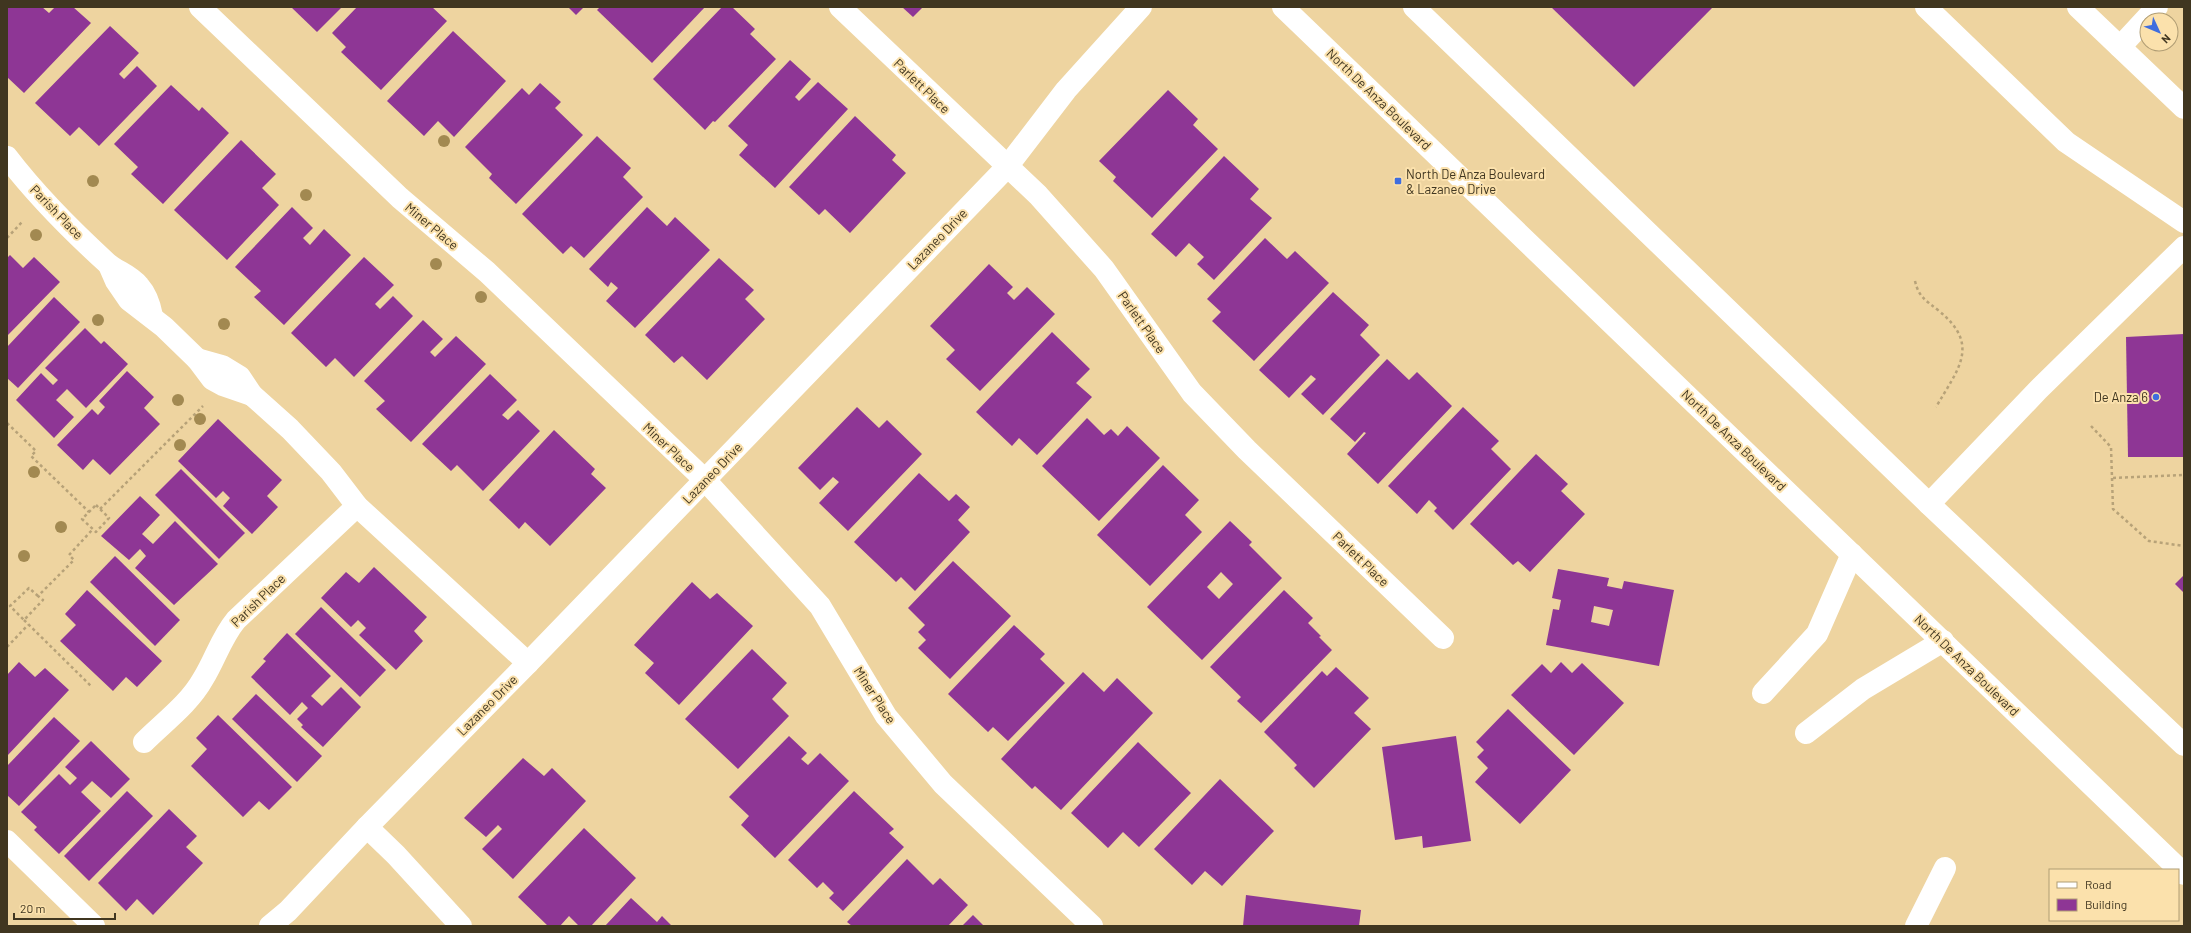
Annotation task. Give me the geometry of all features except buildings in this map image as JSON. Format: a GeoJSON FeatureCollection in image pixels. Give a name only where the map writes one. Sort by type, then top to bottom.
{"type":"FeatureCollection","features":[{"type":"Feature","properties":{"kind":"street","name":"Miner Place"},"geometry":{"type":"LineString","coordinates":[[200,7],[400,198],[487,272],[705,480],[820,606],[886,716],[943,784],[1092,926]]}},
{"type":"Feature","properties":{"kind":"street","name":"Parlett Place"},"geometry":{"type":"LineString","coordinates":[[840,7],[1038,195],[1104,269],[1192,393],[1247,450],[1443,638]]}},
{"type":"Feature","properties":{"kind":"street","name":"Lazaneo Drive"},"geometry":{"type":"LineString","coordinates":[[270,926],[288,911],[367,827],[528,663],[1007,167],[1066,90],[1141,7]]}},
{"type":"Feature","properties":{"kind":"street","name":"North De Anza Boulevard"},"geometry":{"type":"LineString","coordinates":[[1283,7],[2179,869]]}},
{"type":"Feature","properties":{"kind":"street"},"geometry":{"type":"LineString","coordinates":[[1414,7],[1929,504],[2184,745]]}},
{"type":"Feature","properties":{"kind":"street"},"geometry":{"type":"LineString","coordinates":[[1926,7],[2066,142],[2184,222]]}},
{"type":"Feature","properties":{"kind":"street"},"geometry":{"type":"LineString","coordinates":[[2078,7],[2184,108]]}},
{"type":"Feature","properties":{"kind":"street"},"geometry":{"type":"LineString","coordinates":[[2120,47],[2158,7]]}},
{"type":"Feature","properties":{"kind":"street","name":"Parish Place"},"geometry":{"type":"LineString","coordinates":[[7,157],[56,212],[109,265],[116,282],[129,300],[141,311],[152,316],[197,359],[212,379],[223,386],[252,395]]}},
{"type":"Feature","properties":{"kind":"street"},"geometry":{"type":"LineString","coordinates":[[1929,504],[2038,390],[2184,247]]}},
{"type":"Feature","properties":{"kind":"street","name":"Parish Place"},"geometry":{"type":"LineString","coordinates":[[197,359],[222,366],[233,372],[245,383],[252,395],[290,429],[331,472],[357,506],[528,663]]}},
{"type":"Feature","properties":{"kind":"street","name":"Parish Place"},"geometry":{"type":"LineString","coordinates":[[144,742],[195,692],[204,679],[229,629],[236,620],[357,506]]}},
{"type":"Feature","properties":{"kind":"street"},"geometry":{"type":"LineString","coordinates":[[1763,693],[1817,634],[1852,554]]}},
{"type":"Feature","properties":{"kind":"street"},"geometry":{"type":"LineString","coordinates":[[1806,733],[1863,689],[1942,641]]}},
{"type":"Feature","properties":{"kind":"street"},"geometry":{"type":"LineString","coordinates":[[367,827],[396,854],[461,926]]}},
{"type":"Feature","properties":{"kind":"street"},"geometry":{"type":"LineString","coordinates":[[7,841],[94,926]]}},
{"type":"Feature","properties":{"kind":"street"},"geometry":{"type":"LineString","coordinates":[[1916,926],[1945,868]]}},
{"type":"Feature","properties":{"kind":"path"},"geometry":{"type":"LineString","coordinates":[[1914,281],[1918,295],[1956,327],[1964,347],[1957,371],[1936,407]]}},
{"type":"Feature","properties":{"kind":"path"},"geometry":{"type":"LineString","coordinates":[[100,509],[223,386]]}},
{"type":"Feature","properties":{"kind":"path"},"geometry":{"type":"LineString","coordinates":[[7,423],[36,451],[31,456],[89,512]]}},
{"type":"Feature","properties":{"kind":"path"},"geometry":{"type":"LineString","coordinates":[[2091,426],[2111,447],[2113,509],[2149,541],[2184,546]]}},
{"type":"Feature","properties":{"kind":"path"},"geometry":{"type":"LineString","coordinates":[[2112,478],[2184,475]]}},
{"type":"Feature","properties":{"kind":"path"},"geometry":{"type":"LineString","coordinates":[[96,505],[100,509],[109,518],[96,532],[82,519],[96,505]]}},
{"type":"Feature","properties":{"kind":"path"},"geometry":{"type":"LineString","coordinates":[[38,596],[74,560],[69,555],[93,529]]}},
{"type":"Feature","properties":{"kind":"path"},"geometry":{"type":"LineString","coordinates":[[24,620],[43,600],[29,588],[8,605],[46,644],[92,687]]}},
{"type":"Feature","properties":{"kind":"path"},"geometry":{"type":"LineString","coordinates":[[7,647],[28,625]]}},
{"type":"Feature","properties":{"kind":"place","name":"North De Anza Boulevard & Lazaneo Drive"},"geometry":{"type":"Point","coordinates":[1398,181]}},
{"type":"Feature","properties":{"kind":"place","name":"De Anza 6"},"geometry":{"type":"Point","coordinates":[2156,397]}}]}
